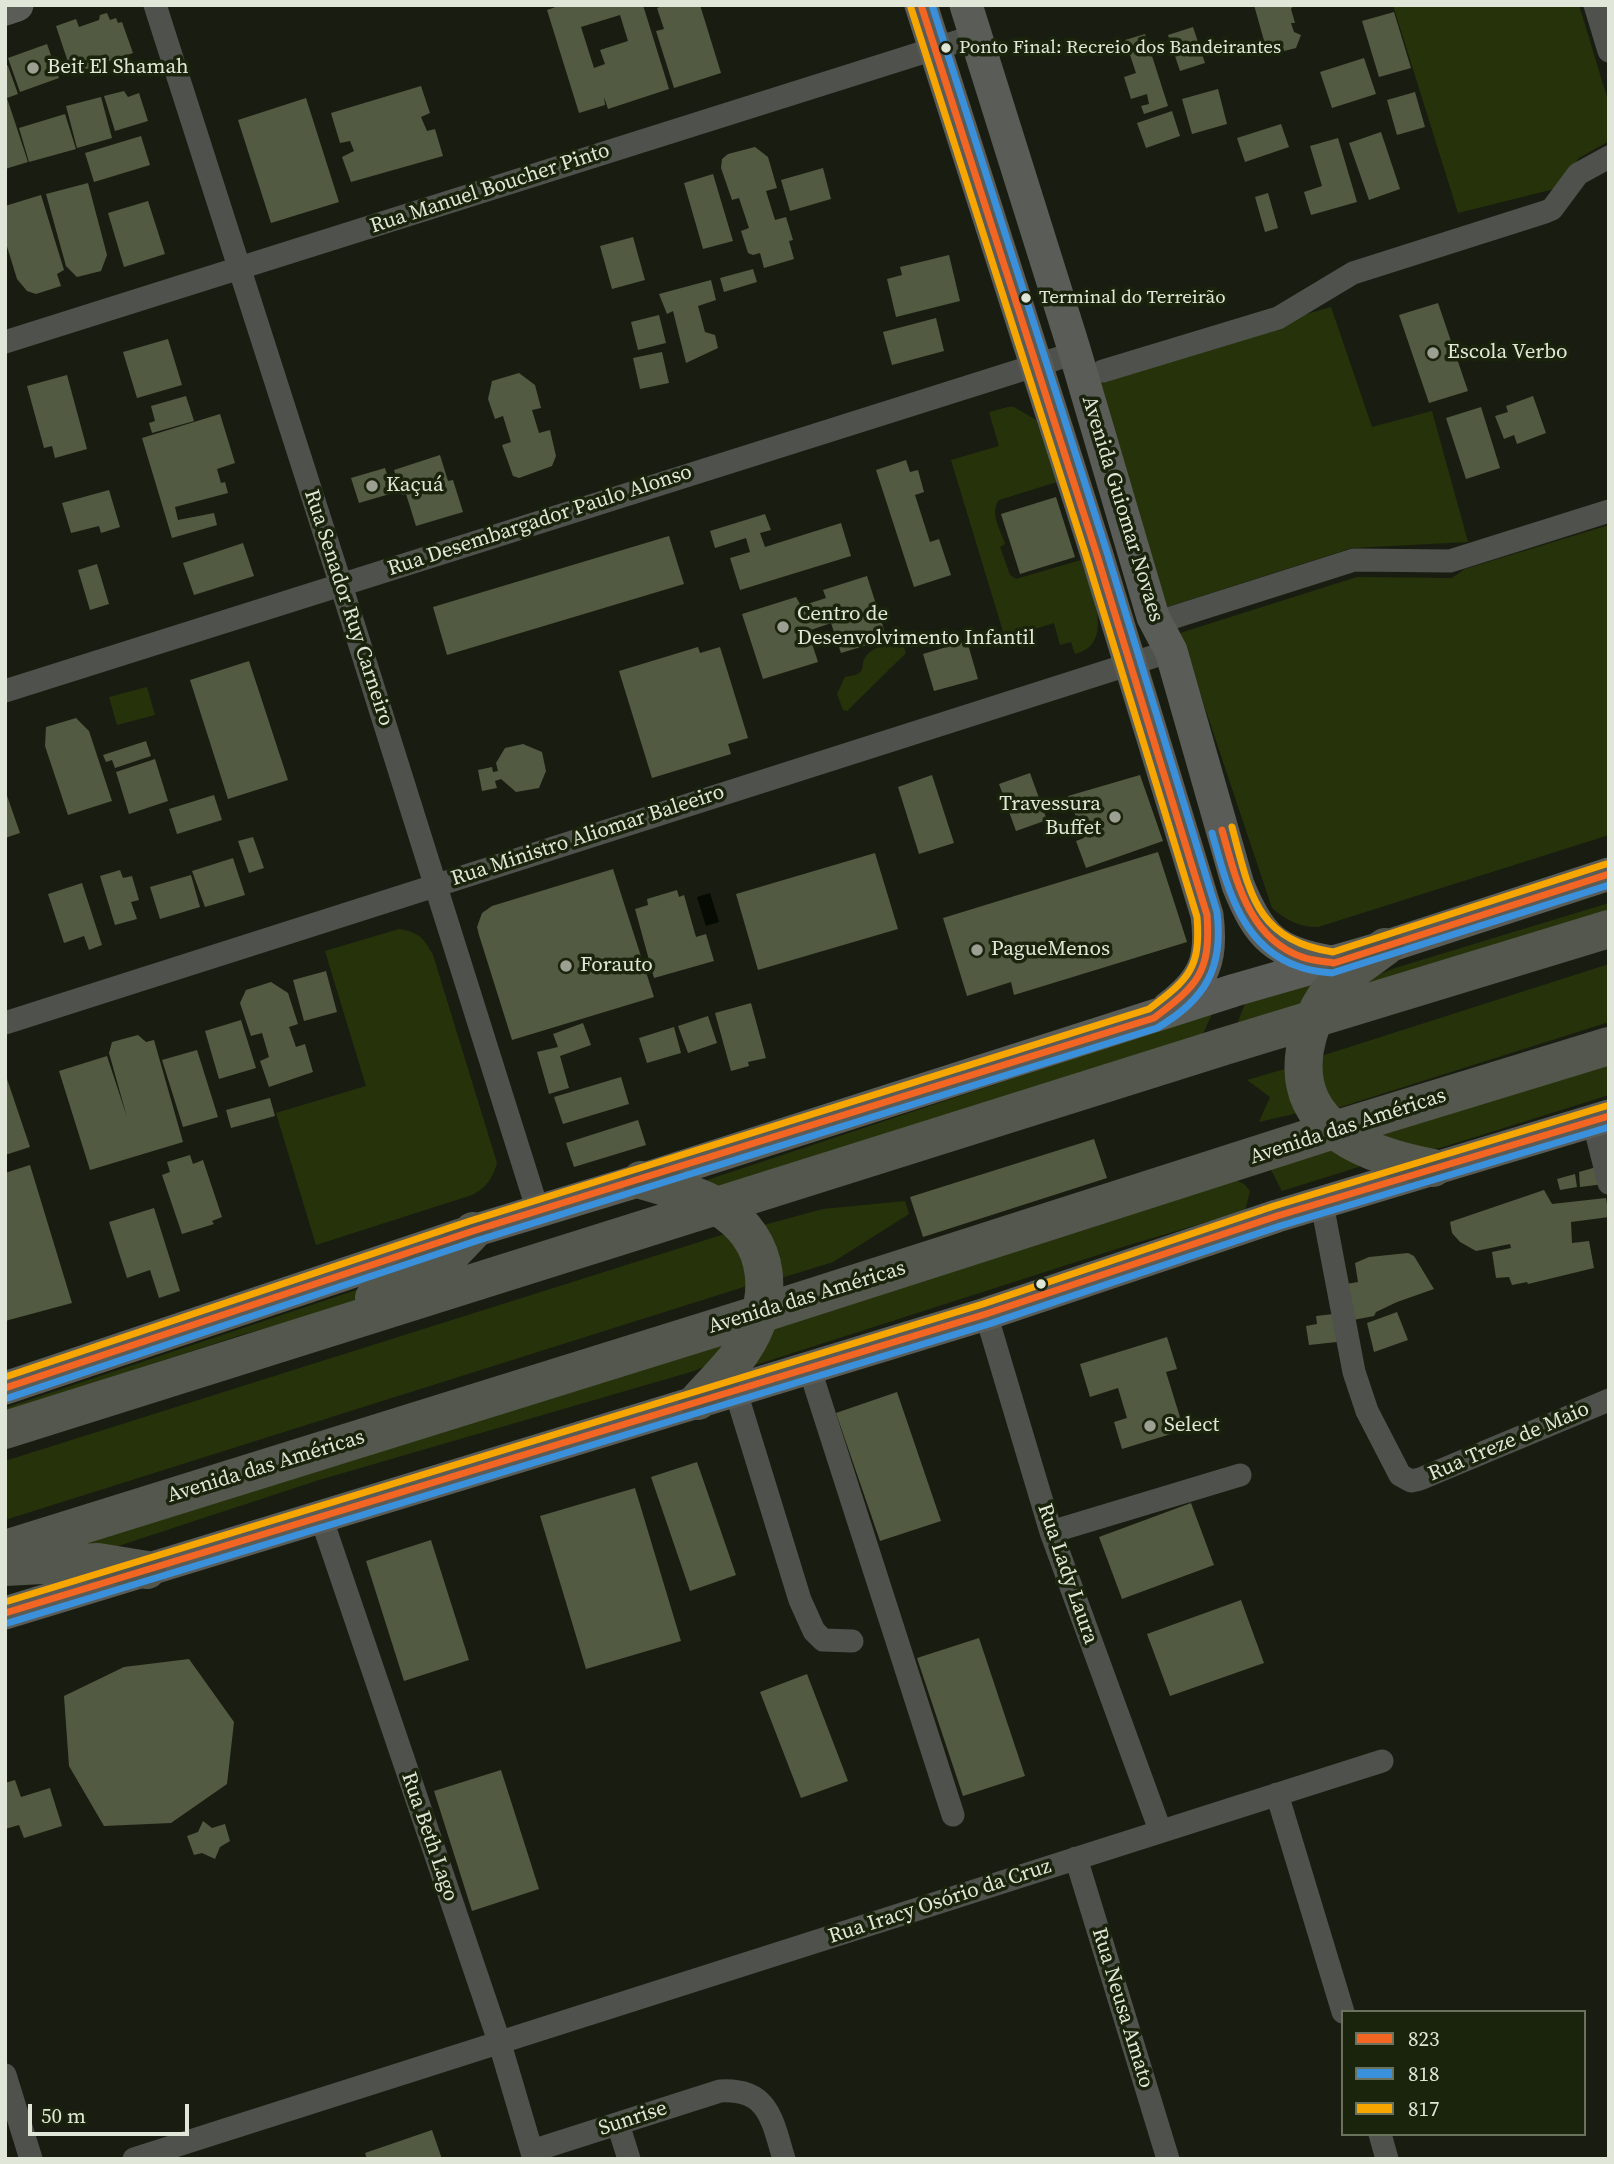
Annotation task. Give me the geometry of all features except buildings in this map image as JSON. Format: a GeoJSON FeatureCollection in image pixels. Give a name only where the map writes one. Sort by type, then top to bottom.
{"type":"FeatureCollection","features":[{"type":"Feature","properties":{"kind":"highway"},"geometry":{"type":"LineString","coordinates":[[5,1430],[1225,1046],[1609,929]]}},
{"type":"Feature","properties":{"kind":"highway"},"geometry":{"type":"LineString","coordinates":[[1385,947],[1327,995],[1307,1038],[1303,1066],[1305,1084],[1320,1117],[1345,1138],[1399,1161],[1433,1168]]}},
{"type":"Feature","properties":{"kind":"highway","name":"Avenida das Américas"},"geometry":{"type":"LineString","coordinates":[[5,1549],[760,1314],[1334,1130],[1609,1046]]}},
{"type":"Feature","properties":{"kind":"highway"},"geometry":{"type":"LineString","coordinates":[[641,1181],[718,1207],[744,1227],[757,1245],[763,1262],[765,1293],[752,1334],[740,1354],[698,1401]]}},
{"type":"Feature","properties":{"kind":"highway"},"geometry":{"type":"LineString","coordinates":[[335,1326],[373,1298],[454,1251],[473,1231]]}},
{"type":"Feature","properties":{"kind":"highway"},"geometry":{"type":"LineString","coordinates":[[5,1567],[99,1562],[147,1570]]}},
{"type":"Feature","properties":{"kind":"main road"},"geometry":{"type":"LineString","coordinates":[[5,9],[17,5]]}},
{"type":"Feature","properties":{"kind":"main road","name":"Avenida Guiomar Novaes"},"geometry":{"type":"LineString","coordinates":[[921,5],[1130,662],[1207,915],[1209,957],[1201,976],[1180,999],[1154,1018]]}},
{"type":"Feature","properties":{"kind":"main road","name":"Avenida Guiomar Novaes"},"geometry":{"type":"LineString","coordinates":[[971,20],[1075,353],[1153,617],[1168,635],[1238,885],[1249,913],[1260,929],[1279,947],[1301,957],[1334,963]]}},
{"type":"Feature","properties":{"kind":"main road"},"geometry":{"type":"LineString","coordinates":[[5,1388],[473,1231],[641,1181],[1235,990],[1334,963],[1609,874]]}},
{"type":"Feature","properties":{"kind":"main road"},"geometry":{"type":"LineString","coordinates":[[5,1613],[986,1314],[1277,1216],[1601,1118]]}},
{"type":"Feature","properties":{"kind":"street","name":"Rua Senador Ruy Carneiro"},"geometry":{"type":"LineString","coordinates":[[155,5],[538,1211]]}},
{"type":"Feature","properties":{"kind":"street"},"geometry":{"type":"LineString","coordinates":[[1595,5],[1609,51]]}},
{"type":"Feature","properties":{"kind":"street","name":"Rua Manuel Boucher Pinto"},"geometry":{"type":"LineString","coordinates":[[5,342],[934,49],[971,20]]}},
{"type":"Feature","properties":{"kind":"street"},"geometry":{"type":"LineString","coordinates":[[1103,371],[1278,318],[1353,273],[1545,212],[1552,209],[1578,174],[1609,157]]}},
{"type":"Feature","properties":{"kind":"street","name":"Rua Desembargador Paulo Alonso"},"geometry":{"type":"LineString","coordinates":[[5,691],[1075,353]]}},
{"type":"Feature","properties":{"kind":"street","name":"Rua Ministro Aliomar Baleeiro"},"geometry":{"type":"LineString","coordinates":[[5,1023],[1130,662],[1168,635],[1354,560],[1450,561],[1609,511]]}},
{"type":"Feature","properties":{"kind":"street"},"geometry":{"type":"LineString","coordinates":[[1601,1118],[1609,1183]]}},
{"type":"Feature","properties":{"kind":"street","name":"Rua Treze de Maio"},"geometry":{"type":"LineString","coordinates":[[1322,1204],[1354,1372],[1367,1411],[1400,1475],[1405,1479],[1420,1479],[1609,1400]]}},
{"type":"Feature","properties":{"kind":"street","name":"Rua Lady Laura"},"geometry":{"type":"LineString","coordinates":[[986,1314],[1051,1532],[1160,1830]]}},
{"type":"Feature","properties":{"kind":"street"},"geometry":{"type":"LineString","coordinates":[[809,1367],[953,1815]]}},
{"type":"Feature","properties":{"kind":"street"},"geometry":{"type":"LineString","coordinates":[[735,1389],[800,1600],[814,1631],[823,1640],[852,1641]]}},
{"type":"Feature","properties":{"kind":"street"},"geometry":{"type":"LineString","coordinates":[[1051,1532],[1240,1475]]}},
{"type":"Feature","properties":{"kind":"street","name":"Rua Beth Lago"},"geometry":{"type":"LineString","coordinates":[[321,1517],[499,2044],[533,2155]]}},
{"type":"Feature","properties":{"kind":"street","name":"Rua Iracy Osório da Cruz"},"geometry":{"type":"LineString","coordinates":[[134,2159],[1382,1761]]}},
{"type":"Feature","properties":{"kind":"street"},"geometry":{"type":"LineString","coordinates":[[1277,1794],[1342,2010]]}},
{"type":"Feature","properties":{"kind":"street","name":"Rua Neusa Amato"},"geometry":{"type":"LineString","coordinates":[[1076,1858],[1168,2159]]}},
{"type":"Feature","properties":{"kind":"street"},"geometry":{"type":"LineString","coordinates":[[5,2075],[31,2159]]}},
{"type":"Feature","properties":{"kind":"street","name":"Sunrise"},"geometry":{"type":"LineString","coordinates":[[533,2155],[720,2091],[735,2090],[750,2094],[769,2110],[784,2159]]}},
{"type":"Feature","properties":{"kind":"street"},"geometry":{"type":"LineString","coordinates":[[618,2124],[629,2159]]}},
{"type":"Feature","properties":{"kind":"street"},"geometry":{"type":"LineString","coordinates":[[1381,2136],[1387,2159]]}},
{"type":"Feature","properties":{"kind":"green space"},"geometry":{"type":"Polygon","coordinates":[[[1393,5],[1579,5],[1609,104],[1609,141],[1579,158],[1558,188],[1458,213],[1393,5]]]}},
{"type":"Feature","properties":{"kind":"green space"},"geometry":{"type":"Polygon","coordinates":[[[1331,307],[1372,427],[1432,411],[1468,542],[1352,548],[1167,607],[1094,376],[1331,307]]]}},
{"type":"Feature","properties":{"kind":"green space"},"geometry":{"type":"Polygon","coordinates":[[[1014,407],[1036,420],[1057,482],[999,500],[995,516],[1005,544],[1000,547],[1010,575],[1016,579],[1081,560],[1094,599],[1098,627],[1095,639],[1088,648],[1075,654],[1071,642],[1060,645],[1054,623],[1005,638],[951,460],[999,446],[989,412],[1014,407]]]}},
{"type":"Feature","properties":{"kind":"green space"},"geometry":{"type":"Polygon","coordinates":[[[1609,525],[1609,835],[1318,927],[1293,922],[1272,908],[1180,633],[1357,577],[1452,578],[1465,569],[1609,525]]]}},
{"type":"Feature","properties":{"kind":"green space"},"geometry":{"type":"Polygon","coordinates":[[[897,643],[903,644],[906,653],[847,711],[843,710],[837,694],[845,677],[859,674],[866,656],[873,650],[897,643]]]}},
{"type":"Feature","properties":{"kind":"green space"},"geometry":{"type":"Polygon","coordinates":[[[147,687],[155,715],[117,725],[109,697],[147,687]]]}},
{"type":"Feature","properties":{"kind":"green space"},"geometry":{"type":"Polygon","coordinates":[[[1609,903],[1609,916],[1344,998],[1370,978],[1395,968],[1609,903]]]}},
{"type":"Feature","properties":{"kind":"green space"},"geometry":{"type":"Polygon","coordinates":[[[399,929],[420,937],[433,955],[497,1163],[488,1182],[472,1195],[316,1245],[276,1113],[366,1086],[325,951],[399,929]]]}},
{"type":"Feature","properties":{"kind":"green space"},"geometry":{"type":"Polygon","coordinates":[[[1609,964],[1609,1022],[1331,1110],[1312,1059],[1609,964]]]}},
{"type":"Feature","properties":{"kind":"green space"},"geometry":{"type":"Polygon","coordinates":[[[1325,979],[1295,1014],[1234,1033],[1245,1003],[1325,979]]]}},
{"type":"Feature","properties":{"kind":"green space"},"geometry":{"type":"Polygon","coordinates":[[[1213,1012],[1199,1042],[721,1195],[695,1184],[1213,1012]]]}},
{"type":"Feature","properties":{"kind":"green space"},"geometry":{"type":"Polygon","coordinates":[[[1609,1064],[1609,1095],[1440,1148],[1412,1151],[1362,1141],[1609,1064]]]}},
{"type":"Feature","properties":{"kind":"green space"},"geometry":{"type":"Polygon","coordinates":[[[1288,1068],[1302,1112],[1259,1122],[1270,1097],[1247,1080],[1288,1068]]]}},
{"type":"Feature","properties":{"kind":"green space"},"geometry":{"type":"Polygon","coordinates":[[[1324,1146],[1368,1164],[1282,1191],[1269,1166],[1324,1146]]]}},
{"type":"Feature","properties":{"kind":"green space"},"geometry":{"type":"Polygon","coordinates":[[[1236,1180],[1250,1191],[1245,1211],[1132,1244],[746,1368],[771,1327],[1236,1180]]]}},
{"type":"Feature","properties":{"kind":"green space"},"geometry":{"type":"Polygon","coordinates":[[[905,1201],[909,1214],[833,1262],[781,1278],[764,1225],[823,1209],[905,1201]]]}},
{"type":"Feature","properties":{"kind":"green space"},"geometry":{"type":"Polygon","coordinates":[[[731,1232],[750,1285],[5,1520],[5,1461],[731,1232]]]}},
{"type":"Feature","properties":{"kind":"green space"},"geometry":{"type":"Polygon","coordinates":[[[383,1281],[353,1304],[241,1335],[109,1378],[5,1423],[5,1408],[383,1281]]]}},
{"type":"Feature","properties":{"kind":"green space"},"geometry":{"type":"Polygon","coordinates":[[[731,1334],[710,1364],[694,1371],[319,1480],[100,1552],[13,1560],[731,1334]]]}},
{"type":"Feature","properties":{"kind":"shaded area"},"geometry":{"type":"Polygon","coordinates":[[[710,893],[719,922],[706,926],[697,897],[710,893]]]}},
{"type":"Feature","properties":{"kind":"transit line","name":"823"},"geometry":{"type":"LineString","coordinates":[[5,1388],[473,1231],[1154,1018],[1181,996],[1198,976],[1207,950],[1207,915],[1096,552],[921,5]]}},
{"type":"Feature","properties":{"kind":"transit line","name":"818"},"geometry":{"type":"LineString","coordinates":[[8,1398],[476,1241],[1157,1028],[1188,1006],[1199,994],[1214,966],[1217,950],[1217,912],[1106,549],[932,5]]}},
{"type":"Feature","properties":{"kind":"transit line","name":"817"},"geometry":{"type":"LineString","coordinates":[[5,1377],[470,1221],[1149,1009],[1174,989],[1190,971],[1197,949],[1197,917],[1086,555],[911,8]]}},
{"type":"Feature","properties":{"kind":"transit line","name":"817"},"geometry":{"type":"LineString","coordinates":[[1232,827],[1252,893],[1260,910],[1272,925],[1287,937],[1307,946],[1333,952],[1606,864]]}},
{"type":"Feature","properties":{"kind":"transit line","name":"823"},"geometry":{"type":"LineString","coordinates":[[1222,830],[1239,887],[1247,905],[1269,936],[1302,957],[1334,963],[1609,874]]}},
{"type":"Feature","properties":{"kind":"transit line","name":"818"},"geometry":{"type":"LineString","coordinates":[[1212,833],[1231,894],[1250,930],[1280,958],[1320,972],[1332,973],[1609,885]]}},
{"type":"Feature","properties":{"kind":"transit line","name":"817"},"geometry":{"type":"LineString","coordinates":[[5,1602],[983,1304],[1274,1206],[1606,1106]]}},
{"type":"Feature","properties":{"kind":"transit line","name":"823"},"geometry":{"type":"LineString","coordinates":[[5,1613],[986,1314],[1277,1216],[1609,1116]]}},
{"type":"Feature","properties":{"kind":"transit line","name":"818"},"geometry":{"type":"LineString","coordinates":[[8,1623],[989,1324],[1280,1226],[1609,1127]]}},
{"type":"Feature","properties":{"kind":"place","name":"Ponto Final: Recreio dos Bandeirantes"},"geometry":{"type":"Point","coordinates":[946,48]}},
{"type":"Feature","properties":{"kind":"place","name":"Beit El Shamah"},"geometry":{"type":"Point","coordinates":[33,68]}},
{"type":"Feature","properties":{"kind":"place","name":"Terminal do Terreirão"},"geometry":{"type":"Point","coordinates":[1026,298]}},
{"type":"Feature","properties":{"kind":"place","name":"Escola Verbo"},"geometry":{"type":"Point","coordinates":[1433,353]}},
{"type":"Feature","properties":{"kind":"place","name":"Kaçuá"},"geometry":{"type":"Point","coordinates":[372,486]}},
{"type":"Feature","properties":{"kind":"place","name":"Centro de Desenvolvimento Infantil"},"geometry":{"type":"Point","coordinates":[783,627]}},
{"type":"Feature","properties":{"kind":"place","name":"Travessura Buffet"},"geometry":{"type":"Point","coordinates":[1115,817]}},
{"type":"Feature","properties":{"kind":"place","name":"PagueMenos"},"geometry":{"type":"Point","coordinates":[977,950]}},
{"type":"Feature","properties":{"kind":"place","name":"Forauto"},"geometry":{"type":"Point","coordinates":[566,966]}},
{"type":"Feature","properties":{"kind":"place","name":"Select"},"geometry":{"type":"Point","coordinates":[1150,1426]}}]}
